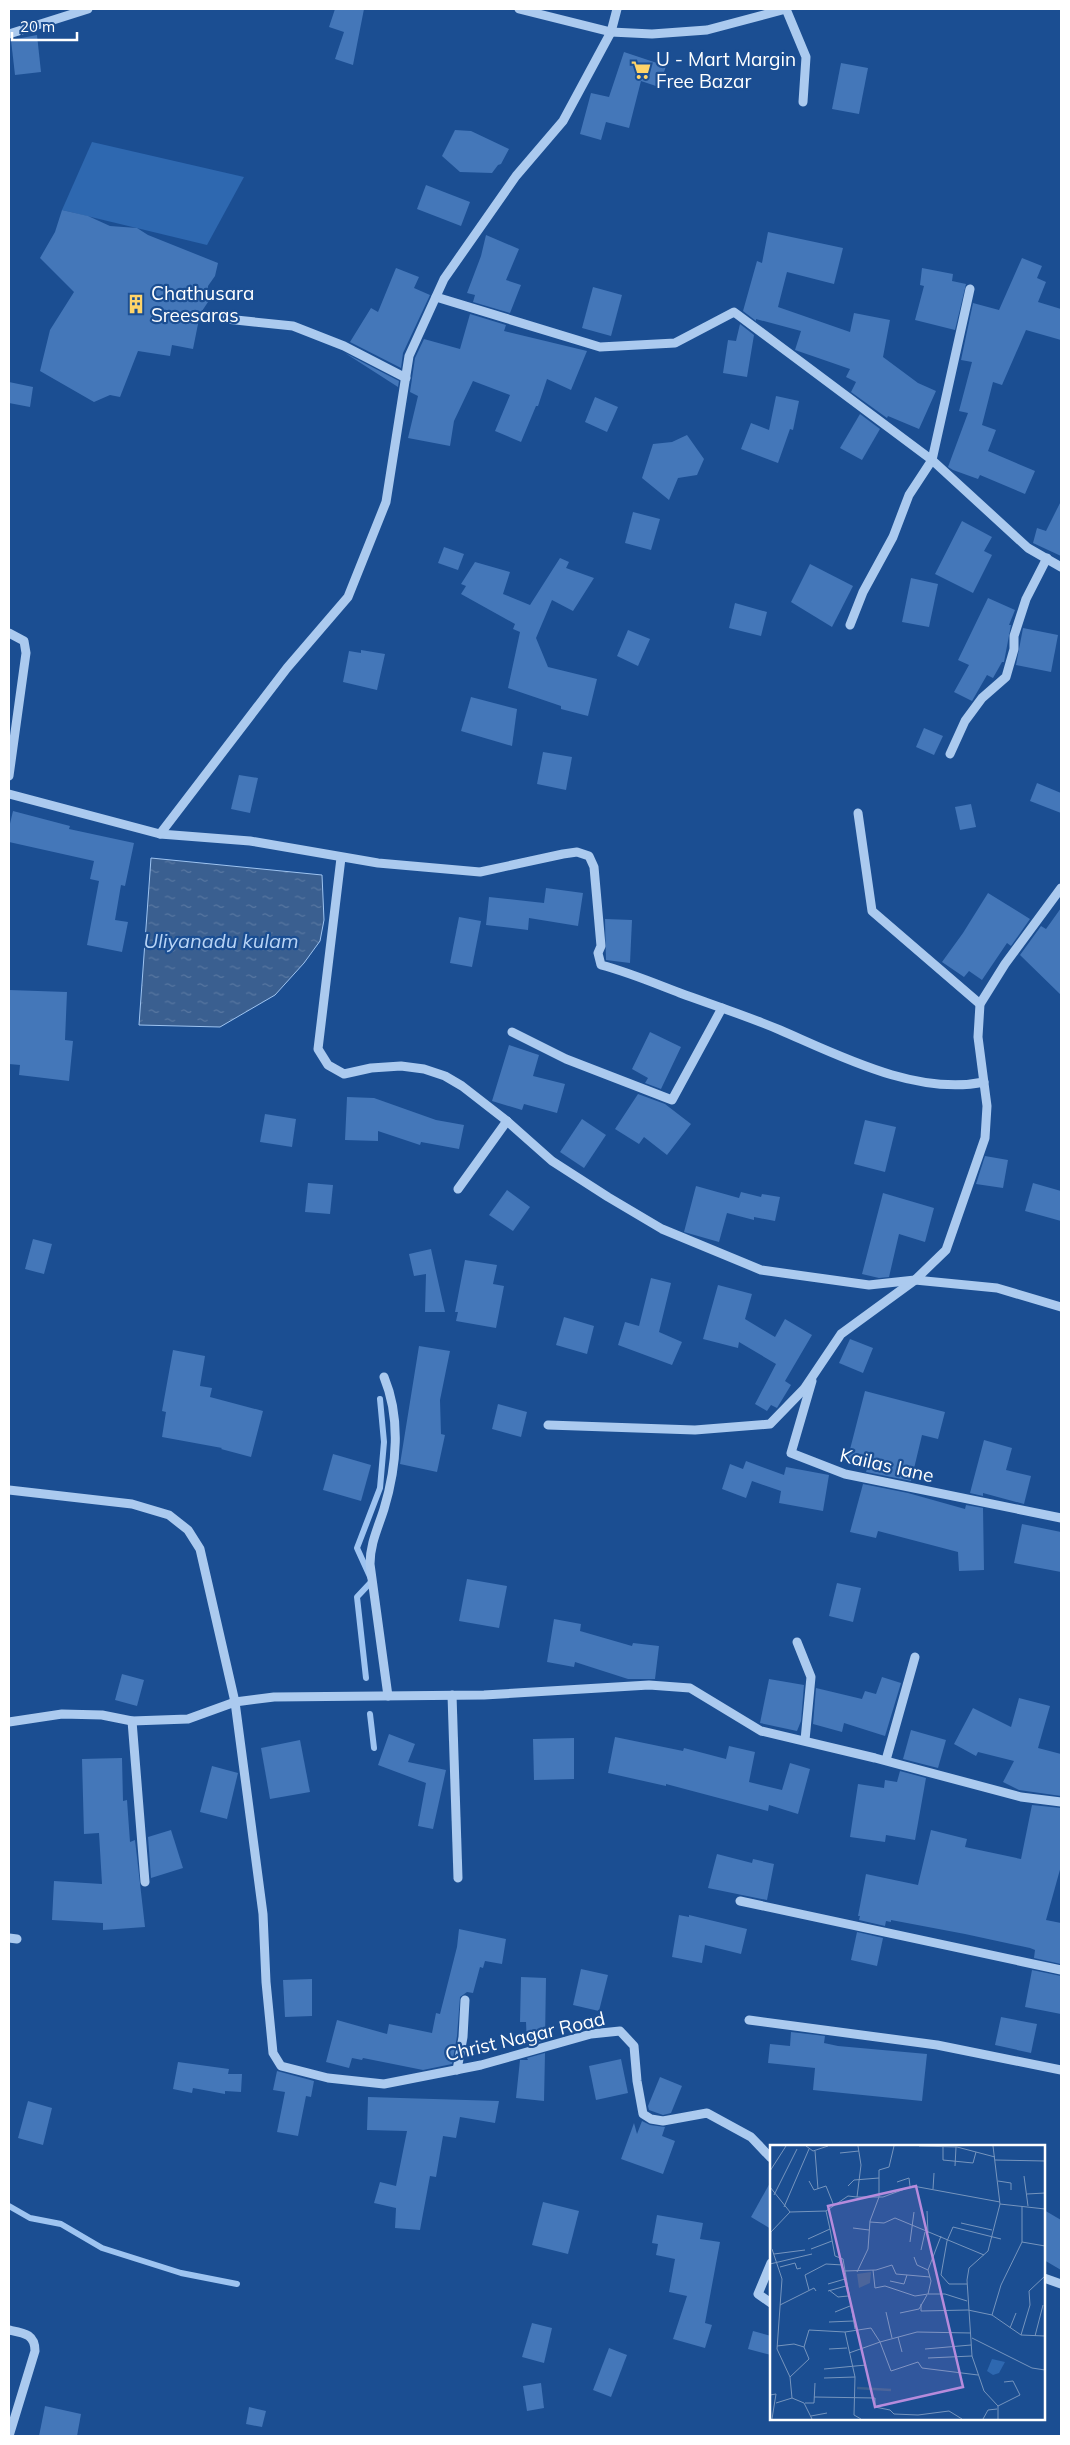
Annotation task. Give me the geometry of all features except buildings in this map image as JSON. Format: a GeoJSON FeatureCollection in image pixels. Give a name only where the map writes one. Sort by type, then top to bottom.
{"type":"FeatureCollection","features":[{"type":"Feature","properties":{"kind":"street"},"geometry":{"type":"LineString","coordinates":[[9,34],[67,13],[88,9]]}},
{"type":"Feature","properties":{"kind":"street"},"geometry":{"type":"LineString","coordinates":[[519,9],[611,32],[652,34],[707,30],[786,9],[806,57],[803,102]]}},
{"type":"Feature","properties":{"kind":"street"},"geometry":{"type":"LineString","coordinates":[[160,834],[287,668],[348,597],[386,502],[409,356],[444,279],[516,176],[563,121],[611,32],[617,9]]}},
{"type":"Feature","properties":{"kind":"street"},"geometry":{"type":"LineString","coordinates":[[850,626],[863,592],[893,537],[909,494],[932,460],[970,289]]}},
{"type":"Feature","properties":{"kind":"street"},"geometry":{"type":"LineString","coordinates":[[436,297],[600,347],[675,343],[734,312],[932,460],[1028,548],[1061,566]]}},
{"type":"Feature","properties":{"kind":"street"},"geometry":{"type":"LineString","coordinates":[[226,319],[293,326],[344,346],[406,378]]}},
{"type":"Feature","properties":{"kind":"street"},"geometry":{"type":"LineString","coordinates":[[950,754],[965,721],[982,698],[1006,677],[1014,649],[1014,636],[1026,599],[1047,558]]}},
{"type":"Feature","properties":{"kind":"street"},"geometry":{"type":"LineString","coordinates":[[9,633],[20,637],[26,647],[13,713],[9,776]]}},
{"type":"Feature","properties":{"kind":"street"},"geometry":{"type":"LineString","coordinates":[[9,794],[160,834],[250,841],[341,858],[480,872],[576,852],[589,856],[594,867],[601,946],[598,953],[601,964],[625,971],[779,1030],[831,1054],[904,1078],[964,1086],[984,1082]]}},
{"type":"Feature","properties":{"kind":"street"},"geometry":{"type":"LineString","coordinates":[[858,813],[872,911],[980,1004]]}},
{"type":"Feature","properties":{"kind":"street"},"geometry":{"type":"LineString","coordinates":[[341,858],[318,1049],[328,1065],[344,1074],[371,1068],[401,1066],[424,1069],[445,1076],[462,1086],[507,1121],[552,1161],[662,1229],[761,1270],[869,1285],[915,1280],[997,1288],[1061,1306]]}},
{"type":"Feature","properties":{"kind":"street"},"geometry":{"type":"LineString","coordinates":[[548,1425],[695,1430],[770,1424],[804,1389],[841,1334],[915,1280],[946,1250],[975,1170],[984,1138],[987,1106],[978,1037],[980,1004],[1005,964],[1061,888]]}},
{"type":"Feature","properties":{"kind":"street"},"geometry":{"type":"LineString","coordinates":[[512,1032],[566,1059],[672,1100],[722,1008]]}},
{"type":"Feature","properties":{"kind":"street"},"geometry":{"type":"LineString","coordinates":[[458,1189],[507,1121]]}},
{"type":"Feature","properties":{"kind":"street","name":"Kailas lane"},"geometry":{"type":"LineString","coordinates":[[815,1371],[791,1453],[845,1474],[1061,1518]]}},
{"type":"Feature","properties":{"kind":"street"},"geometry":{"type":"LineString","coordinates":[[384,1377],[390,1391],[394,1411],[396,1447],[384,1507],[370,1547],[370,1564],[388,1696]]}},
{"type":"Feature","properties":{"kind":"street","name":"Christ Nagar Road"},"geometry":{"type":"LineString","coordinates":[[9,1490],[132,1504],[169,1515],[188,1530],[200,1550],[235,1702],[263,1914],[266,1982],[273,2053],[281,2066],[328,2078],[384,2084],[490,2063],[592,2034],[620,2031],[634,2046],[637,2081],[644,2114],[651,2119],[663,2121],[707,2113],[750,2137],[770,2157]]}},
{"type":"Feature","properties":{"kind":"street"},"geometry":{"type":"LineString","coordinates":[[798,1642],[811,1677],[805,1740]]}},
{"type":"Feature","properties":{"kind":"street"},"geometry":{"type":"LineString","coordinates":[[886,1760],[915,1657]]}},
{"type":"Feature","properties":{"kind":"street"},"geometry":{"type":"LineString","coordinates":[[9,1722],[62,1714],[102,1716],[132,1721],[188,1719],[235,1702],[274,1697],[452,1695],[649,1685],[690,1688],[761,1731],[886,1760],[1021,1797],[1061,1802]]}},
{"type":"Feature","properties":{"kind":"street"},"geometry":{"type":"LineString","coordinates":[[452,1695],[458,1878]]}},
{"type":"Feature","properties":{"kind":"street"},"geometry":{"type":"LineString","coordinates":[[132,1721],[145,1882]]}},
{"type":"Feature","properties":{"kind":"street"},"geometry":{"type":"LineString","coordinates":[[740,1901],[1061,1970]]}},
{"type":"Feature","properties":{"kind":"street"},"geometry":{"type":"LineString","coordinates":[[457,2070],[463,2037],[465,2000]]}},
{"type":"Feature","properties":{"kind":"street"},"geometry":{"type":"LineString","coordinates":[[749,2020],[937,2045],[1061,2070]]}},
{"type":"Feature","properties":{"kind":"street"},"geometry":{"type":"LineString","coordinates":[[770,2265],[758,2294],[770,2302]]}},
{"type":"Feature","properties":{"kind":"street"},"geometry":{"type":"LineString","coordinates":[[1045,2278],[1061,2284]]}},
{"type":"Feature","properties":{"kind":"street"},"geometry":{"type":"LineString","coordinates":[[9,2330],[25,2333],[32,2337],[35,2343],[35,2351],[9,2436]]}},
{"type":"Feature","properties":{"kind":"shaded area"},"geometry":{"type":"Polygon","coordinates":[[[92,142],[244,177],[207,245],[62,210],[92,142]]]}},
{"type":"Feature","properties":{"kind":"water","name":"Uliyanadu kulam"},"geometry":{"type":"Polygon","coordinates":[[[151,858],[322,875],[324,920],[320,941],[304,963],[275,995],[220,1027],[139,1025],[151,858]]]}},
{"type":"Feature","properties":{"kind":"waterway"},"geometry":{"type":"LineString","coordinates":[[366,1678],[357,1597],[372,1581],[357,1548],[380,1488],[384,1442],[380,1399]]}},
{"type":"Feature","properties":{"kind":"waterway"},"geometry":{"type":"LineString","coordinates":[[370,1714],[374,1748]]}},
{"type":"Feature","properties":{"kind":"waterway"},"geometry":{"type":"LineString","coordinates":[[9,2206],[30,2218],[61,2224],[102,2248],[181,2273],[237,2284]]}},
{"type":"Feature","properties":{"kind":"place","name":"U - Mart Margin Free Bazar"},"geometry":{"type":"Point","coordinates":[641,70]}},
{"type":"Feature","properties":{"kind":"place","name":"Chathusara Sreesaras"},"geometry":{"type":"Point","coordinates":[136,304]}}]}
